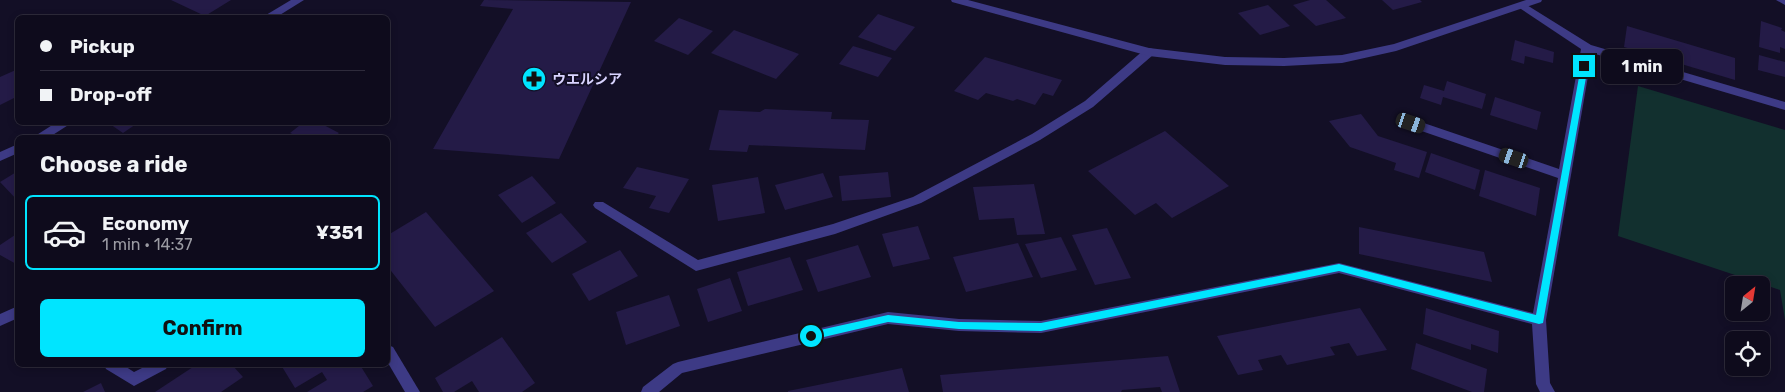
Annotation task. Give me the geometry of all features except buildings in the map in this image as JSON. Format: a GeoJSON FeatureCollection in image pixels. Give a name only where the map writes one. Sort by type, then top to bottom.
{"type":"FeatureCollection","features":[{"type":"Feature","properties":{"kind":"street"},"geometry":{"type":"LineString","coordinates":[[272,15],[299,0]]}},
{"type":"Feature","properties":{"kind":"street"},"geometry":{"type":"LineString","coordinates":[[956,0],[1149,52],[1225,61],[1284,62],[1342,59],[1396,47],[1537,0]]}},
{"type":"Feature","properties":{"kind":"street"},"geometry":{"type":"LineString","coordinates":[[1781,0],[1785,2]]}},
{"type":"Feature","properties":{"kind":"street"},"geometry":{"type":"LineString","coordinates":[[1522,5],[1588,48],[1785,106]]}},
{"type":"Feature","properties":{"kind":"street"},"geometry":{"type":"LineString","coordinates":[[1548,392],[1543,384],[1539,320],[1588,48]]}},
{"type":"Feature","properties":{"kind":"street"},"geometry":{"type":"LineString","coordinates":[[599,205],[696,266],[835,229],[917,200],[1036,137],[1089,104],[1149,52]]}},
{"type":"Feature","properties":{"kind":"street"},"geometry":{"type":"LineString","coordinates":[[1411,123],[1565,176]]}},
{"type":"Feature","properties":{"kind":"street"},"geometry":{"type":"LineString","coordinates":[[43,135],[62,125]]}},
{"type":"Feature","properties":{"kind":"street"},"geometry":{"type":"LineString","coordinates":[[0,157],[15,150]]}},
{"type":"Feature","properties":{"kind":"street"},"geometry":{"type":"LineString","coordinates":[[648,392],[678,368],[888,318],[959,325],[1041,327],[1339,268],[1539,320]]}},
{"type":"Feature","properties":{"kind":"street"},"geometry":{"type":"LineString","coordinates":[[0,320],[15,313]]}},
{"type":"Feature","properties":{"kind":"street"},"geometry":{"type":"LineString","coordinates":[[390,355],[413,392]]}},
{"type":"Feature","properties":{"kind":"street"},"geometry":{"type":"LineString","coordinates":[[114,367],[134,380],[157,367]]}},
{"type":"Feature","properties":{"kind":"green space"},"geometry":{"type":"Polygon","coordinates":[[[1638,86],[1785,130],[1785,320],[1780,290],[1770,287],[1770,276],[1738,276],[1618,236],[1638,86]]]}},
{"type":"Feature","properties":{"kind":"place","name":"ウエルシア"},"geometry":{"type":"Point","coordinates":[534,79]}},
{"type":"Feature","properties":{"kind":"route"},"geometry":{"type":"LineString","coordinates":[[811,336],[888,318],[959,325],[1041,327],[1339,268],[1539,320],[1584,66]]}}]}
